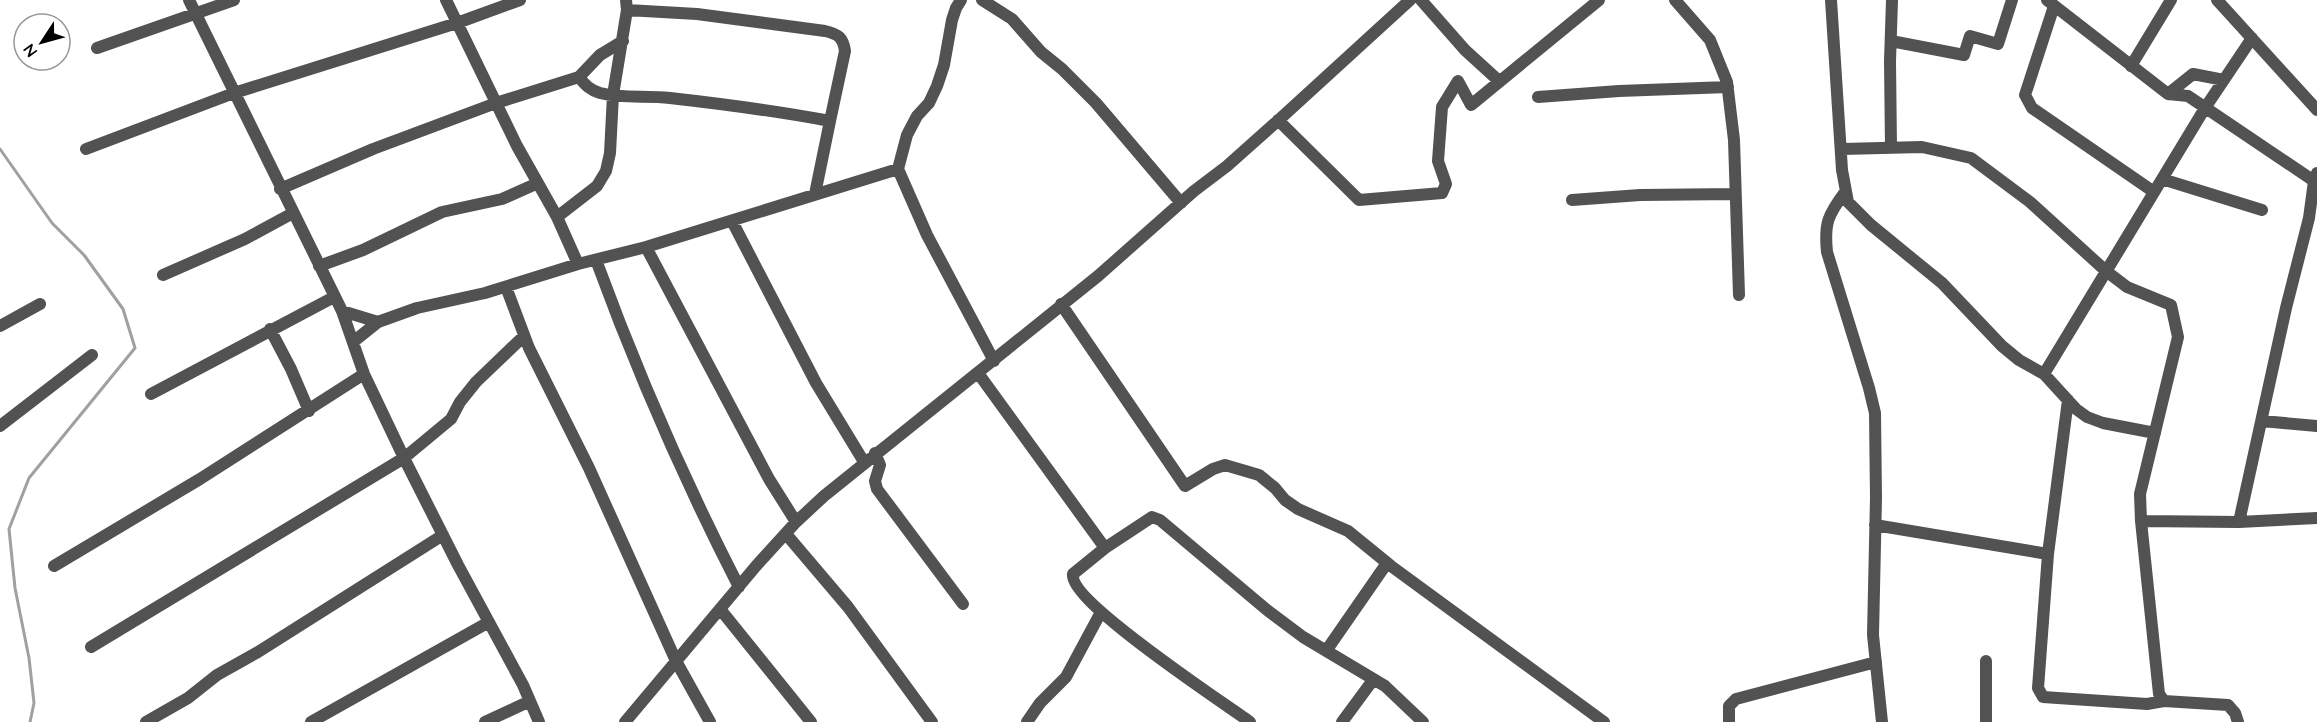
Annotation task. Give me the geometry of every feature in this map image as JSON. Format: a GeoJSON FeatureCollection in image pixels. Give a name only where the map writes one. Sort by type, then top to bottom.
{"type":"FeatureCollection","features":[{"type":"Feature","properties":{"kind":"street"},"geometry":{"type":"LineString","coordinates":[[189,0],[342,311],[364,374],[404,458],[539,722]]}},
{"type":"Feature","properties":{"kind":"street"},"geometry":{"type":"LineString","coordinates":[[97,48],[234,0]]}},
{"type":"Feature","properties":{"kind":"street"},"geometry":{"type":"LineString","coordinates":[[446,0],[496,103],[558,217],[578,264]]}},
{"type":"Feature","properties":{"kind":"street"},"geometry":{"type":"LineString","coordinates":[[86,149],[234,93],[457,23],[520,0]]}},
{"type":"Feature","properties":{"kind":"street"},"geometry":{"type":"LineString","coordinates":[[961,0],[952,20],[944,66],[937,86],[929,103],[917,116],[907,135],[898,169],[927,235],[994,361]]}},
{"type":"Feature","properties":{"kind":"street"},"geometry":{"type":"LineString","coordinates":[[982,0],[1012,19],[1041,52],[1062,69],[1096,103],[1181,203]]}},
{"type":"Feature","properties":{"kind":"street"},"geometry":{"type":"LineString","coordinates":[[625,722],[796,522],[875,453],[994,361],[1098,276],[1278,120],[1410,0]]}},
{"type":"Feature","properties":{"kind":"street"},"geometry":{"type":"LineString","coordinates":[[1421,0],[1464,50],[1499,81]]}},
{"type":"Feature","properties":{"kind":"street"},"geometry":{"type":"LineString","coordinates":[[1278,120],[1359,200],[1442,193],[1446,184],[1438,161],[1442,107],[1458,81],[1471,105],[1599,0]]}},
{"type":"Feature","properties":{"kind":"street"},"geometry":{"type":"LineString","coordinates":[[1675,0],[1710,40],[1728,87],[1734,140],[1739,295]]}},
{"type":"Feature","properties":{"kind":"street"},"geometry":{"type":"LineString","coordinates":[[1831,0],[1845,192],[1848,202],[1855,211],[1942,283],[2002,346],[2019,360],[2044,374],[2087,417],[2103,423],[2155,433]]}},
{"type":"Feature","properties":{"kind":"street"},"geometry":{"type":"LineString","coordinates":[[1892,0],[1892,148]]}},
{"type":"Feature","properties":{"kind":"street"},"geometry":{"type":"LineString","coordinates":[[1891,41],[1964,55],[1970,36],[1998,44],[2012,0]]}},
{"type":"Feature","properties":{"kind":"street"},"geometry":{"type":"LineString","coordinates":[[2131,66],[2171,0]]}},
{"type":"Feature","properties":{"kind":"street"},"geometry":{"type":"LineString","coordinates":[[2222,2],[2317,110]]}},
{"type":"Feature","properties":{"kind":"street"},"geometry":{"type":"LineString","coordinates":[[2154,192],[2032,108],[2027,102],[2025,95],[2051,3],[2168,94],[2188,96],[2315,177],[2313,218],[2286,308],[2239,522]]}},
{"type":"Feature","properties":{"kind":"street"},"geometry":{"type":"LineString","coordinates":[[558,217],[597,186],[606,171],[610,153],[613,95],[623,41],[626,5],[838,34],[844,42],[845,51],[815,194]]}},
{"type":"Feature","properties":{"kind":"street"},"geometry":{"type":"LineString","coordinates":[[2044,374],[2205,108],[2252,38]]}},
{"type":"Feature","properties":{"kind":"street"},"geometry":{"type":"LineString","coordinates":[[280,189],[373,149],[496,103],[579,77],[600,55],[623,41]]}},
{"type":"Feature","properties":{"kind":"street"},"geometry":{"type":"LineString","coordinates":[[2168,94],[2193,74],[2224,80]]}},
{"type":"Feature","properties":{"kind":"street"},"geometry":{"type":"LineString","coordinates":[[579,77],[587,87],[613,95],[665,97],[730,104],[830,121]]}},
{"type":"Feature","properties":{"kind":"street"},"geometry":{"type":"LineString","coordinates":[[1538,97],[1728,87]]}},
{"type":"Feature","properties":{"kind":"street"},"geometry":{"type":"LineString","coordinates":[[1842,149],[1922,147],[1971,158],[2031,202],[2106,271],[2127,287],[2171,305],[2178,337],[2140,494],[2159,694],[2164,701]]}},
{"type":"Feature","properties":{"kind":"street"},"geometry":{"type":"LineString","coordinates":[[353,342],[378,322],[417,308],[506,287],[578,264],[646,247],[898,169]]}},
{"type":"Feature","properties":{"kind":"street"},"geometry":{"type":"LineString","coordinates":[[2162,179],[2262,210]]}},
{"type":"Feature","properties":{"kind":"street"},"geometry":{"type":"LineString","coordinates":[[319,266],[363,250],[441,212],[502,199],[538,183]]}},
{"type":"Feature","properties":{"kind":"street"},"geometry":{"type":"LineString","coordinates":[[1845,192],[1828,216],[1825,235],[1827,252],[1875,413],[1872,635],[1882,722]]}},
{"type":"Feature","properties":{"kind":"street"},"geometry":{"type":"LineString","coordinates":[[1572,200],[1640,195],[1735,194]]}},
{"type":"Feature","properties":{"kind":"street"},"geometry":{"type":"LineString","coordinates":[[163,275],[245,239],[293,213]]}},
{"type":"Feature","properties":{"kind":"street"},"geometry":{"type":"LineString","coordinates":[[732,222],[816,383],[864,462]]}},
{"type":"Feature","properties":{"kind":"street"},"geometry":{"type":"LineString","coordinates":[[646,247],[769,480],[796,522]]}},
{"type":"Feature","properties":{"kind":"street"},"geometry":{"type":"LineString","coordinates":[[596,260],[641,380],[698,506],[739,587]]}},
{"type":"Feature","properties":{"kind":"street"},"geometry":{"type":"LineString","coordinates":[[506,287],[524,336],[589,468],[676,661],[710,722]]}},
{"type":"Feature","properties":{"kind":"street"},"geometry":{"type":"LineString","coordinates":[[151,394],[334,297]]}},
{"type":"Feature","properties":{"kind":"street"},"geometry":{"type":"LineString","coordinates":[[0,326],[40,304]]}},
{"type":"Feature","properties":{"kind":"street"},"geometry":{"type":"LineString","coordinates":[[1062,304],[1185,486],[1213,469],[1225,465],[1259,475],[1298,509],[1348,531],[1387,563],[1604,722]]}},
{"type":"Feature","properties":{"kind":"street"},"geometry":{"type":"LineString","coordinates":[[342,311],[378,322]]}},
{"type":"Feature","properties":{"kind":"street"},"geometry":{"type":"LineString","coordinates":[[270,329],[309,411]]}},
{"type":"Feature","properties":{"kind":"street"},"geometry":{"type":"LineString","coordinates":[[91,646],[404,458],[451,419],[460,402],[476,382],[524,336]]}},
{"type":"Feature","properties":{"kind":"street"},"geometry":{"type":"LineString","coordinates":[[0,426],[92,356]]}},
{"type":"Feature","properties":{"kind":"street"},"geometry":{"type":"LineString","coordinates":[[978,373],[1105,548]]}},
{"type":"Feature","properties":{"kind":"street"},"geometry":{"type":"LineString","coordinates":[[54,566],[200,479],[364,374]]}},
{"type":"Feature","properties":{"kind":"street"},"geometry":{"type":"LineString","coordinates":[[2068,400],[2048,554],[2038,688],[2043,697],[2146,704],[2164,701],[2228,705],[2235,713],[2238,722]]}},
{"type":"Feature","properties":{"kind":"street"},"geometry":{"type":"LineString","coordinates":[[2262,421],[2317,426]]}},
{"type":"Feature","properties":{"kind":"street"},"geometry":{"type":"LineString","coordinates":[[875,453],[880,465],[875,481],[877,489],[963,604]]}},
{"type":"Feature","properties":{"kind":"street"},"geometry":{"type":"LineString","coordinates":[[1250,722],[1151,653],[1101,612],[1082,593],[1072,578],[1073,574],[1105,548],[1152,517],[1160,520],[1267,610],[1397,696],[1407,709],[1423,722]]}},
{"type":"Feature","properties":{"kind":"street"},"geometry":{"type":"LineString","coordinates":[[2141,521],[2239,522],[2317,518]]}},
{"type":"Feature","properties":{"kind":"street"},"geometry":{"type":"LineString","coordinates":[[1875,525],[2048,554]]}},
{"type":"Feature","properties":{"kind":"street"},"geometry":{"type":"LineString","coordinates":[[786,534],[848,607],[932,722]]}},
{"type":"Feature","properties":{"kind":"street"},"geometry":{"type":"LineString","coordinates":[[146,722],[188,698],[216,675],[258,652],[443,535]]}},
{"type":"Feature","properties":{"kind":"street"},"geometry":{"type":"LineString","coordinates":[[1326,651],[1387,563]]}},
{"type":"Feature","properties":{"kind":"street"},"geometry":{"type":"LineString","coordinates":[[720,609],[812,722]]}},
{"type":"Feature","properties":{"kind":"street"},"geometry":{"type":"LineString","coordinates":[[1027,722],[1040,704],[1066,677],[1101,612]]}},
{"type":"Feature","properties":{"kind":"street"},"geometry":{"type":"LineString","coordinates":[[311,722],[489,622]]}},
{"type":"Feature","properties":{"kind":"street"},"geometry":{"type":"LineString","coordinates":[[1986,661],[1986,722]]}},
{"type":"Feature","properties":{"kind":"street"},"geometry":{"type":"LineString","coordinates":[[1729,722],[1729,706],[1736,699],[1876,662]]}},
{"type":"Feature","properties":{"kind":"street"},"geometry":{"type":"LineString","coordinates":[[1342,722],[1373,680]]}},
{"type":"Feature","properties":{"kind":"street"},"geometry":{"type":"LineString","coordinates":[[485,722],[530,701]]}},
{"type":"Feature","properties":{"kind":"waterway"},"geometry":{"type":"LineString","coordinates":[[0,149],[52,223],[84,255],[123,309],[135,348],[29,478],[9,529],[15,588],[29,658],[34,703],[30,722]]}}]}
